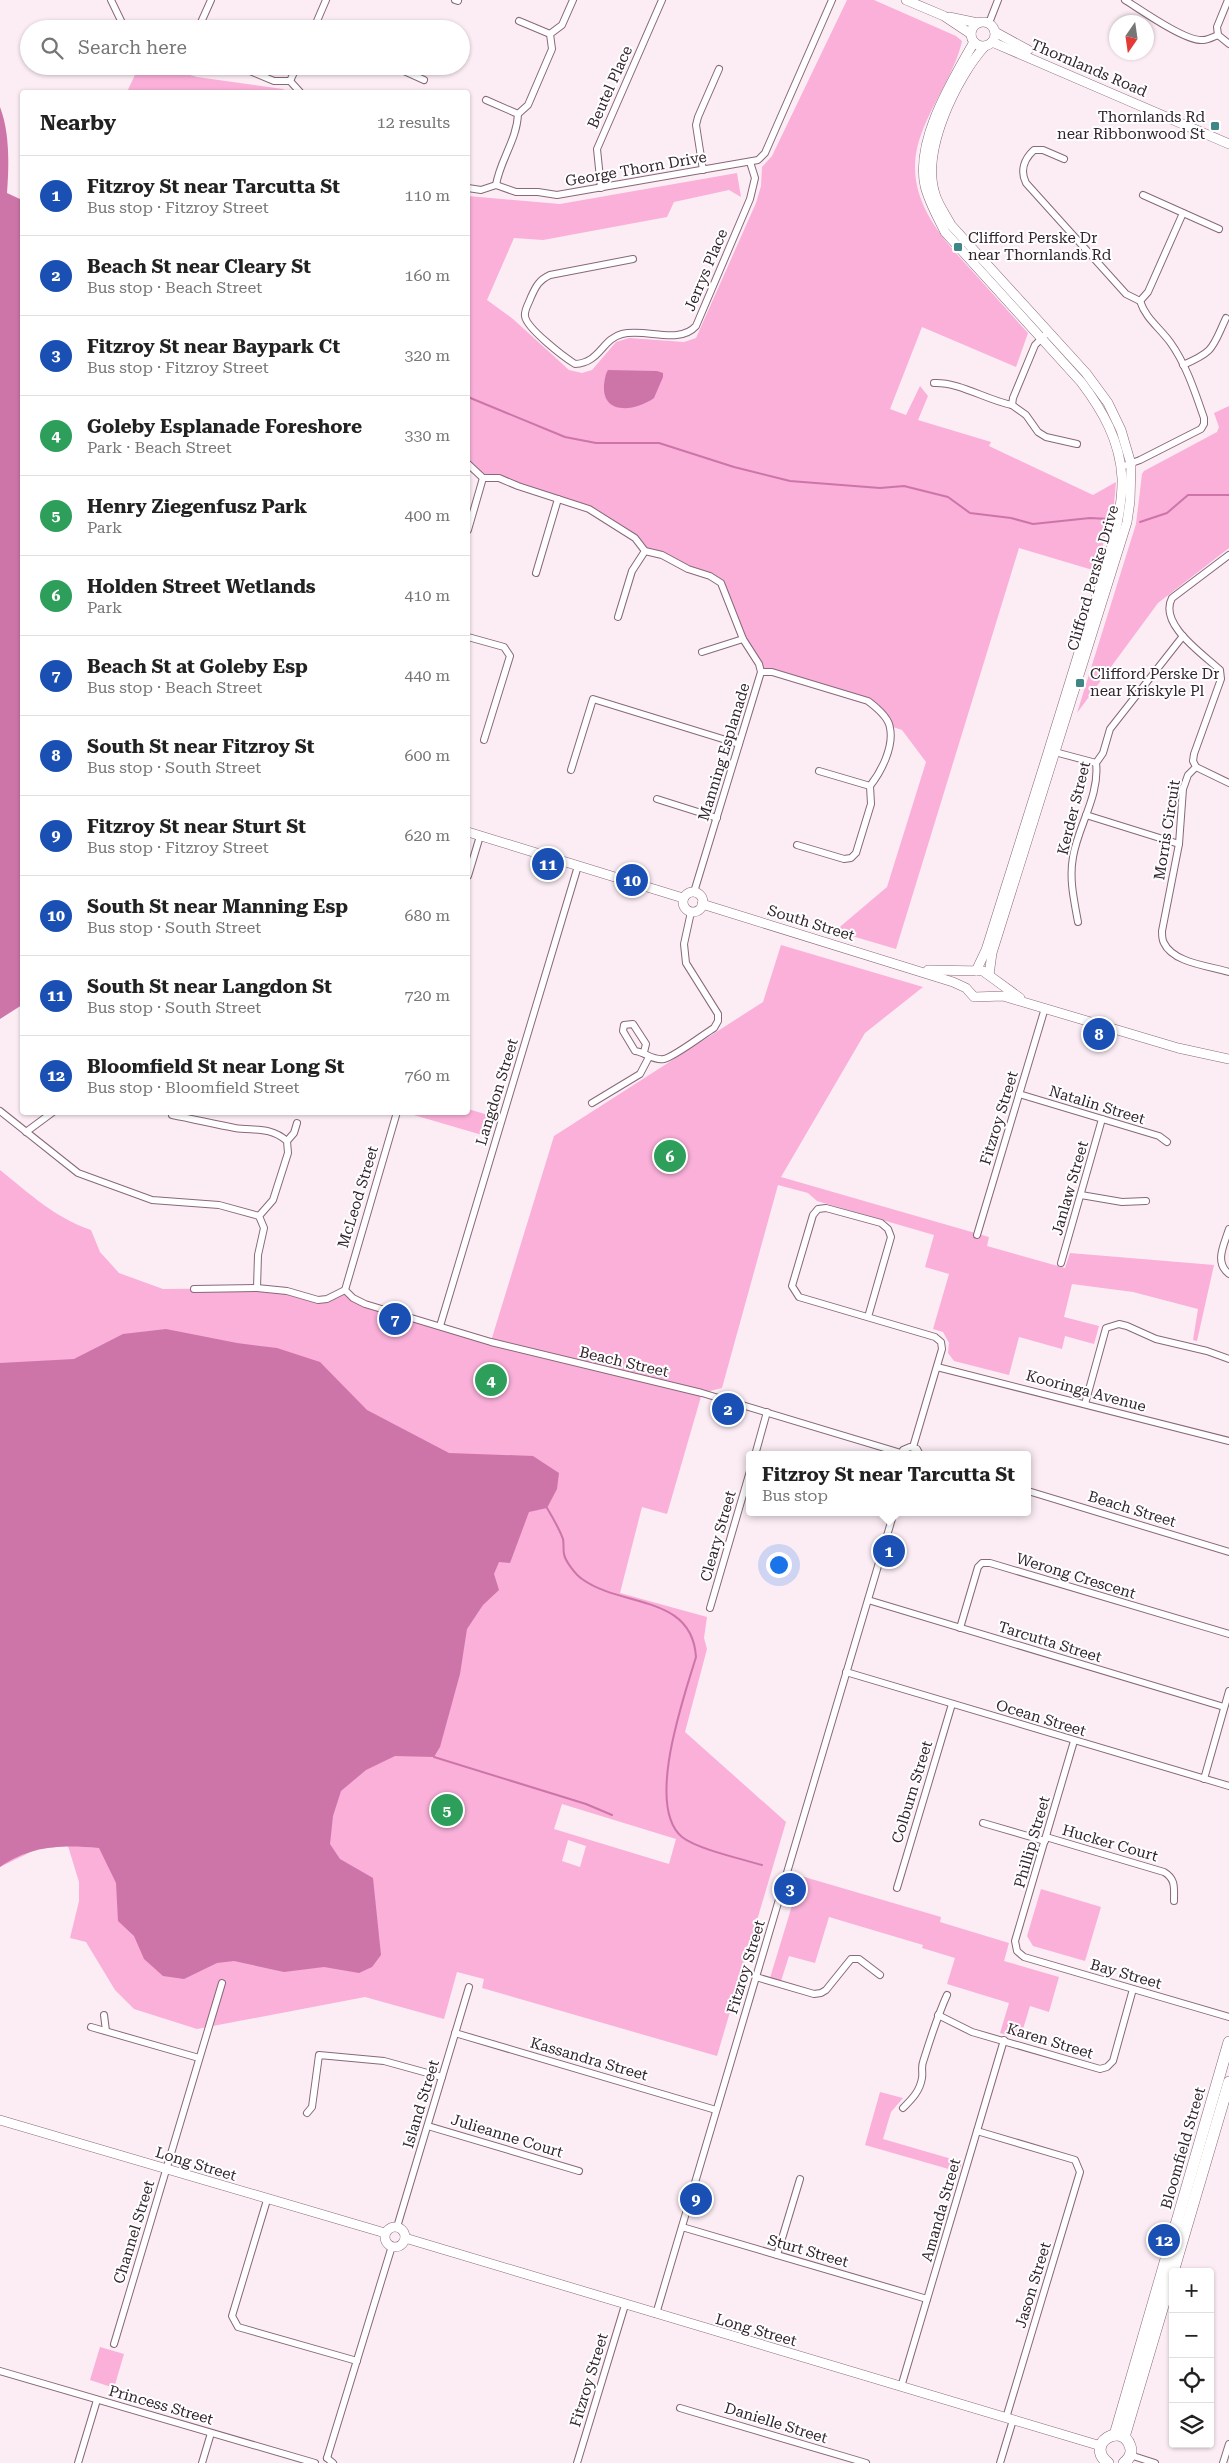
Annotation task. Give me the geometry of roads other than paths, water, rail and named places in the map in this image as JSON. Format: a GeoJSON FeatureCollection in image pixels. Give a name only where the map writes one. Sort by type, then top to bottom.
{"type":"FeatureCollection","features":[{"type":"Feature","properties":{"kind":"highway","name":"Bloomfield Street"},"geometry":{"type":"LineString","coordinates":[[1119,2436],[1229,2042]]}},
{"type":"Feature","properties":{"kind":"highway","name":"Bloomfield Street"},"geometry":{"type":"LineString","coordinates":[[1174,2268],[1229,2082]]}},
{"type":"Feature","properties":{"kind":"highway","name":"Bloomfield Street"},"geometry":{"type":"LineString","coordinates":[[1119,2436],[1169,2284]]}},
{"type":"Feature","properties":{"kind":"highway"},"geometry":{"type":"LineString","coordinates":[[1107,2463],[1101,2455],[1101,2446],[1106,2438],[1119,2436],[1130,2445],[1127,2459]]}},
{"type":"Feature","properties":{"kind":"street"},"geometry":{"type":"LineString","coordinates":[[111,0],[121,20]]}},
{"type":"Feature","properties":{"kind":"street"},"geometry":{"type":"LineString","coordinates":[[202,20],[211,0]]}},
{"type":"Feature","properties":{"kind":"street"},"geometry":{"type":"LineString","coordinates":[[317,20],[326,0]]}},
{"type":"Feature","properties":{"kind":"street"},"geometry":{"type":"LineString","coordinates":[[550,34],[562,25],[573,0]]}},
{"type":"Feature","properties":{"kind":"street","name":"Beutel Place"},"geometry":{"type":"LineString","coordinates":[[600,188],[597,149],[662,0]]}},
{"type":"Feature","properties":{"kind":"street"},"geometry":{"type":"LineString","coordinates":[[750,162],[758,160],[765,153],[832,0]]}},
{"type":"Feature","properties":{"kind":"street"},"geometry":{"type":"LineString","coordinates":[[906,0],[944,16],[978,23],[989,23]]}},
{"type":"Feature","properties":{"kind":"street"},"geometry":{"type":"LineString","coordinates":[[989,23],[998,0]]}},
{"type":"Feature","properties":{"kind":"street"},"geometry":{"type":"LineString","coordinates":[[1125,0],[1164,26],[1197,40],[1218,35]]}},
{"type":"Feature","properties":{"kind":"street"},"geometry":{"type":"LineString","coordinates":[[1228,0],[1217,27],[1218,35],[1229,44]]}},
{"type":"Feature","properties":{"kind":"street"},"geometry":{"type":"LineString","coordinates":[[944,16],[972,38],[988,44],[995,32],[989,23]]}},
{"type":"Feature","properties":{"kind":"street"},"geometry":{"type":"LineString","coordinates":[[519,21],[550,34]]}},
{"type":"Feature","properties":{"kind":"street"},"geometry":{"type":"LineString","coordinates":[[972,38],[973,27],[978,23]]}},
{"type":"Feature","properties":{"kind":"street","name":"Thornlands Road"},"geometry":{"type":"LineString","coordinates":[[995,32],[1017,46],[1229,138]]}},
{"type":"Feature","properties":{"kind":"street"},"geometry":{"type":"LineString","coordinates":[[496,185],[498,172],[518,128],[518,114],[528,105],[552,49],[550,34]]}},
{"type":"Feature","properties":{"kind":"street","name":"Clifford Perske Drive"},"geometry":{"type":"LineString","coordinates":[[972,38],[927,141],[923,159],[924,184],[930,204],[945,232],[1045,335],[1086,373],[1108,403],[1121,430],[1130,464],[1130,501],[1127,522],[986,950],[974,971]]}},
{"type":"Feature","properties":{"kind":"street","name":"Clifford Perske Drive"},"geometry":{"type":"LineString","coordinates":[[988,44],[966,73],[938,131],[932,152],[932,177],[935,195],[951,225],[1045,335],[1099,406],[1112,432],[1121,467],[1121,494],[1113,537],[992,952],[990,976]]}},
{"type":"Feature","properties":{"kind":"street","name":"Thornlands Road"},"geometry":{"type":"LineString","coordinates":[[988,44],[1229,144]]}},
{"type":"Feature","properties":{"kind":"street"},"geometry":{"type":"LineString","coordinates":[[703,170],[696,125],[719,69]]}},
{"type":"Feature","properties":{"kind":"street"},"geometry":{"type":"LineString","coordinates":[[260,75],[274,81],[290,81],[298,90]]}},
{"type":"Feature","properties":{"kind":"street"},"geometry":{"type":"LineString","coordinates":[[290,81],[293,75]]}},
{"type":"Feature","properties":{"kind":"street"},"geometry":{"type":"LineString","coordinates":[[413,75],[424,80]]}},
{"type":"Feature","properties":{"kind":"street"},"geometry":{"type":"LineString","coordinates":[[486,100],[518,114]]}},
{"type":"Feature","properties":{"kind":"street"},"geometry":{"type":"LineString","coordinates":[[1064,159],[1042,150],[1034,150],[1029,154],[1023,166],[1026,183],[1126,294],[1140,301],[1148,319],[1170,341],[1184,365],[1204,418],[1204,424],[1201,429],[1121,467]]}},
{"type":"Feature","properties":{"kind":"street","name":"George Thorn Drive"},"geometry":{"type":"LineString","coordinates":[[470,188],[481,190],[496,185],[516,192],[538,192],[557,195],[750,162]]}},
{"type":"Feature","properties":{"kind":"street","name":"Jerrys Place"},"geometry":{"type":"LineString","coordinates":[[633,260],[550,275],[543,278],[536,284],[526,309],[525,314],[529,325],[575,364],[591,361],[609,342],[623,334],[648,332],[681,336],[689,334],[696,326],[750,199],[755,178],[750,162]]}},
{"type":"Feature","properties":{"kind":"street"},"geometry":{"type":"LineString","coordinates":[[1143,195],[1218,229]]}},
{"type":"Feature","properties":{"kind":"street"},"geometry":{"type":"LineString","coordinates":[[1140,301],[1148,292],[1183,213]]}},
{"type":"Feature","properties":{"kind":"street"},"geometry":{"type":"LineString","coordinates":[[1184,365],[1206,355],[1212,348],[1226,318]]}},
{"type":"Feature","properties":{"kind":"street"},"geometry":{"type":"LineString","coordinates":[[1012,405],[1012,398],[1035,346],[1045,335]]}},
{"type":"Feature","properties":{"kind":"street"},"geometry":{"type":"LineString","coordinates":[[934,383],[947,382],[994,402],[1012,405],[1026,415],[1038,432],[1046,437],[1077,444]]}},
{"type":"Feature","properties":{"kind":"street"},"geometry":{"type":"LineString","coordinates":[[470,466],[483,478],[470,523]]}},
{"type":"Feature","properties":{"kind":"street","name":"Manning Esplanade"},"geometry":{"type":"LineString","coordinates":[[483,478],[499,478],[597,513],[636,538],[645,551],[662,555],[682,567],[710,576],[721,584],[743,639],[759,664],[761,672],[694,892]]}},
{"type":"Feature","properties":{"kind":"street"},"geometry":{"type":"LineString","coordinates":[[536,573],[558,499]]}},
{"type":"Feature","properties":{"kind":"street"},"geometry":{"type":"LineString","coordinates":[[618,617],[632,571],[645,551]]}},
{"type":"Feature","properties":{"kind":"street","name":"Morris Circuit"},"geometry":{"type":"LineString","coordinates":[[1229,555],[1172,598],[1168,605],[1169,615],[1182,636],[1220,670],[1221,679],[1194,754],[1193,761],[1196,767],[1188,775],[1183,789],[1179,844],[1162,931],[1163,943],[1172,953],[1181,958],[1229,972]]}},
{"type":"Feature","properties":{"kind":"street","name":"Kerder Street"},"geometry":{"type":"LineString","coordinates":[[1078,922],[1071,882],[1073,856],[1098,777],[1096,763],[1103,753],[1110,729],[1182,636]]}},
{"type":"Feature","properties":{"kind":"street"},"geometry":{"type":"LineString","coordinates":[[470,638],[504,648],[510,656],[484,740]]}},
{"type":"Feature","properties":{"kind":"street"},"geometry":{"type":"LineString","coordinates":[[702,652],[743,639]]}},
{"type":"Feature","properties":{"kind":"street"},"geometry":{"type":"LineString","coordinates":[[761,672],[772,672],[868,701],[876,707],[890,726],[891,738],[880,774],[870,786],[871,804],[856,853],[851,858],[844,859],[797,845]]}},
{"type":"Feature","properties":{"kind":"street"},"geometry":{"type":"LineString","coordinates":[[571,770],[593,699],[740,744]]}},
{"type":"Feature","properties":{"kind":"street"},"geometry":{"type":"LineString","coordinates":[[1052,751],[1096,763]]}},
{"type":"Feature","properties":{"kind":"street"},"geometry":{"type":"LineString","coordinates":[[1196,767],[1229,782]]}},
{"type":"Feature","properties":{"kind":"street"},"geometry":{"type":"LineString","coordinates":[[819,771],[870,786]]}},
{"type":"Feature","properties":{"kind":"street"},"geometry":{"type":"LineString","coordinates":[[656,799],[717,818]]}},
{"type":"Feature","properties":{"kind":"street"},"geometry":{"type":"LineString","coordinates":[[1086,815],[1179,844]]}},
{"type":"Feature","properties":{"kind":"street"},"geometry":{"type":"LineString","coordinates":[[470,833],[683,898]]}},
{"type":"Feature","properties":{"kind":"street"},"geometry":{"type":"LineString","coordinates":[[470,869],[480,836]]}},
{"type":"Feature","properties":{"kind":"street","name":"Langdon Street"},"geometry":{"type":"LineString","coordinates":[[440,1326],[578,866]]}},
{"type":"Feature","properties":{"kind":"street"},"geometry":{"type":"LineString","coordinates":[[694,892],[701,896],[702,904],[698,910],[691,912],[683,905],[683,898],[688,893],[694,892]]}},
{"type":"Feature","properties":{"kind":"street","name":"South Street"},"geometry":{"type":"LineString","coordinates":[[702,904],[912,968],[966,988],[974,997],[1003,996],[1169,1046],[1229,1059]]}},
{"type":"Feature","properties":{"kind":"street"},"geometry":{"type":"LineString","coordinates":[[592,1103],[640,1074],[646,1054],[646,1044],[633,1024],[624,1025],[622,1031],[635,1051],[646,1054],[664,1059],[714,1028],[718,1021],[718,1014],[686,962],[683,953],[691,912]]}},
{"type":"Feature","properties":{"kind":"street","name":"South Street"},"geometry":{"type":"LineString","coordinates":[[912,968],[983,971],[1026,1002]]}},
{"type":"Feature","properties":{"kind":"street"},"geometry":{"type":"LineString","coordinates":[[966,988],[966,981],[974,971]]}},
{"type":"Feature","properties":{"kind":"street"},"geometry":{"type":"LineString","coordinates":[[986,996],[992,985],[990,976]]}},
{"type":"Feature","properties":{"kind":"street","name":"Fitzroy Street"},"geometry":{"type":"LineString","coordinates":[[977,1235],[1045,1008]]}},
{"type":"Feature","properties":{"kind":"street","name":"Natalin Street"},"geometry":{"type":"LineString","coordinates":[[1019,1094],[1159,1136],[1167,1142]]}},
{"type":"Feature","properties":{"kind":"street"},"geometry":{"type":"LineString","coordinates":[[0,1111],[78,1173],[89,1179],[158,1201],[224,1205],[259,1216],[264,1228],[258,1255],[257,1288]]}},
{"type":"Feature","properties":{"kind":"street"},"geometry":{"type":"LineString","coordinates":[[26,1132],[49,1115]]}},
{"type":"Feature","properties":{"kind":"street"},"geometry":{"type":"LineString","coordinates":[[172,1115],[237,1128],[258,1128],[278,1133],[287,1140],[288,1153],[273,1200],[259,1216]]}},
{"type":"Feature","properties":{"kind":"street","name":"McLeod Street"},"geometry":{"type":"LineString","coordinates":[[345,1290],[396,1115]]}},
{"type":"Feature","properties":{"kind":"street","name":"Janlaw Street"},"geometry":{"type":"LineString","coordinates":[[1061,1263],[1102,1119]]}},
{"type":"Feature","properties":{"kind":"street"},"geometry":{"type":"LineString","coordinates":[[287,1140],[294,1133],[297,1123]]}},
{"type":"Feature","properties":{"kind":"street"},"geometry":{"type":"LineString","coordinates":[[1081,1195],[1122,1202],[1146,1201]]}},
{"type":"Feature","properties":{"kind":"street"},"geometry":{"type":"LineString","coordinates":[[868,1318],[891,1237],[888,1229],[881,1223],[826,1208],[818,1209],[813,1215],[792,1286],[795,1293],[799,1297],[868,1318],[935,1338],[941,1342],[942,1349],[914,1447]]}},
{"type":"Feature","properties":{"kind":"street"},"geometry":{"type":"LineString","coordinates":[[1229,1229],[1220,1260],[1222,1268],[1229,1274]]}},
{"type":"Feature","properties":{"kind":"street"},"geometry":{"type":"LineString","coordinates":[[194,1289],[257,1288],[287,1291],[318,1300],[327,1299],[345,1290]]}},
{"type":"Feature","properties":{"kind":"street","name":"Beach Street"},"geometry":{"type":"LineString","coordinates":[[345,1290],[353,1298],[366,1304],[491,1342],[702,1393],[891,1451]]}},
{"type":"Feature","properties":{"kind":"street"},"geometry":{"type":"LineString","coordinates":[[1085,1404],[1100,1354],[1103,1333],[1106,1328],[1112,1326],[1127,1326],[1156,1339],[1207,1351],[1229,1359]]}},
{"type":"Feature","properties":{"kind":"street","name":"Kooringa Avenue"},"geometry":{"type":"LineString","coordinates":[[937,1367],[1229,1441]]}},
{"type":"Feature","properties":{"kind":"street"},"geometry":{"type":"LineString","coordinates":[[756,1451],[767,1412]]}},
{"type":"Feature","properties":{"kind":"street"},"geometry":{"type":"LineString","coordinates":[[904,1451],[906,1448],[914,1447]]}},
{"type":"Feature","properties":{"kind":"street"},"geometry":{"type":"LineString","coordinates":[[914,1447],[917,1451]]}},
{"type":"Feature","properties":{"kind":"street","name":"Cleary Street"},"geometry":{"type":"LineString","coordinates":[[710,1608],[746,1484]]}},
{"type":"Feature","properties":{"kind":"street","name":"Beach Street"},"geometry":{"type":"LineString","coordinates":[[1031,1492],[1229,1552]]}},
{"type":"Feature","properties":{"kind":"street","name":"Fitzroy Street"},"geometry":{"type":"LineString","coordinates":[[656,2314],[893,1516]]}},
{"type":"Feature","properties":{"kind":"street","name":"Werong Crescent"},"geometry":{"type":"LineString","coordinates":[[960,1628],[978,1568],[982,1563],[990,1563],[1229,1634]]}},
{"type":"Feature","properties":{"kind":"street","name":"Tarcutta Street"},"geometry":{"type":"LineString","coordinates":[[868,1600],[1224,1707]]}},
{"type":"Feature","properties":{"kind":"street","name":"Ocean Street"},"geometry":{"type":"LineString","coordinates":[[846,1672],[1229,1786]]}},
{"type":"Feature","properties":{"kind":"street"},"geometry":{"type":"LineString","coordinates":[[1204,1779],[1229,1691]]}},
{"type":"Feature","properties":{"kind":"street","name":"Colburn Street"},"geometry":{"type":"LineString","coordinates":[[897,1888],[952,1704]]}},
{"type":"Feature","properties":{"kind":"street","name":"Phillip Street"},"geometry":{"type":"LineString","coordinates":[[1017,1951],[1015,1941],[1074,1740]]}},
{"type":"Feature","properties":{"kind":"street","name":"Hucker Court"},"geometry":{"type":"LineString","coordinates":[[984,1823],[1164,1872],[1171,1876],[1174,1884],[1174,1901]]}},
{"type":"Feature","properties":{"kind":"street","name":"Bay Street"},"geometry":{"type":"LineString","coordinates":[[1017,1951],[1024,1957],[1229,2017]]}},
{"type":"Feature","properties":{"kind":"street"},"geometry":{"type":"LineString","coordinates":[[756,1977],[814,1994],[826,1990],[851,1959],[859,1959],[880,1975]]}},
{"type":"Feature","properties":{"kind":"street","name":"Channel Street"},"geometry":{"type":"LineString","coordinates":[[114,2344],[222,1983]]}},
{"type":"Feature","properties":{"kind":"street","name":"Island Street"},"geometry":{"type":"LineString","coordinates":[[397,2227],[469,1987]]}},
{"type":"Feature","properties":{"kind":"street","name":"Karen Street"},"geometry":{"type":"LineString","coordinates":[[938,2015],[965,2030],[1100,2069],[1108,2067],[1113,2061],[1134,1989]]}},
{"type":"Feature","properties":{"kind":"street"},"geometry":{"type":"LineString","coordinates":[[903,2108],[916,2095],[922,2078],[923,2063],[928,2053],[938,2015],[947,1996]]}},
{"type":"Feature","properties":{"kind":"street"},"geometry":{"type":"LineString","coordinates":[[104,2015],[106,2031]]}},
{"type":"Feature","properties":{"kind":"street"},"geometry":{"type":"LineString","coordinates":[[91,2027],[199,2058]]}},
{"type":"Feature","properties":{"kind":"street","name":"Kassandra Street"},"geometry":{"type":"LineString","coordinates":[[455,2033],[716,2110]]}},
{"type":"Feature","properties":{"kind":"street","name":"Amanda Street"},"geometry":{"type":"LineString","coordinates":[[902,2387],[1004,2040]]}},
{"type":"Feature","properties":{"kind":"street"},"geometry":{"type":"LineString","coordinates":[[307,2113],[312,2106],[319,2055],[384,2060],[442,2077]]}},
{"type":"Feature","properties":{"kind":"street","name":"Long Street"},"geometry":{"type":"LineString","coordinates":[[0,2120],[267,2200],[385,2233]]}},
{"type":"Feature","properties":{"kind":"street","name":"Julieanne Court"},"geometry":{"type":"LineString","coordinates":[[428,2126],[579,2171]]}},
{"type":"Feature","properties":{"kind":"street","name":"Jason Street"},"geometry":{"type":"LineString","coordinates":[[977,2131],[1075,2160],[1080,2172],[1010,2419]]}},
{"type":"Feature","properties":{"kind":"street"},"geometry":{"type":"LineString","coordinates":[[777,2255],[800,2179]]}},
{"type":"Feature","properties":{"kind":"street"},"geometry":{"type":"LineString","coordinates":[[267,2200],[232,2316],[238,2327],[357,2361]]}},
{"type":"Feature","properties":{"kind":"street"},"geometry":{"type":"LineString","coordinates":[[397,2227],[404,2232],[405,2238],[399,2246],[392,2246],[385,2239],[385,2233],[389,2228],[397,2227]]}},
{"type":"Feature","properties":{"kind":"street","name":"Sturt Street"},"geometry":{"type":"LineString","coordinates":[[682,2227],[927,2299]]}},
{"type":"Feature","properties":{"kind":"street","name":"Long Street"},"geometry":{"type":"LineString","coordinates":[[405,2238],[1101,2446]]}},
{"type":"Feature","properties":{"kind":"street"},"geometry":{"type":"LineString","coordinates":[[316,2463],[327,2458],[392,2246]]}},
{"type":"Feature","properties":{"kind":"street","name":"Fitzroy Street"},"geometry":{"type":"LineString","coordinates":[[577,2463],[624,2305]]}},
{"type":"Feature","properties":{"kind":"street","name":"Princess Street"},"geometry":{"type":"LineString","coordinates":[[0,2371],[316,2463]]}},
{"type":"Feature","properties":{"kind":"street"},"geometry":{"type":"LineString","coordinates":[[78,2463],[97,2400]]}},
{"type":"Feature","properties":{"kind":"street","name":"Danielle Street"},"geometry":{"type":"LineString","coordinates":[[680,2408],[866,2463]]}},
{"type":"Feature","properties":{"kind":"street"},"geometry":{"type":"LineString","coordinates":[[1000,2463],[1010,2419]]}},
{"type":"Feature","properties":{"kind":"street"},"geometry":{"type":"LineString","coordinates":[[202,2463],[211,2433]]}},
{"type":"Feature","properties":{"kind":"street"},"geometry":{"type":"LineString","coordinates":[[1223,2463],[1229,2444]]}},
{"type":"Feature","properties":{"kind":"street"},"geometry":{"type":"LineString","coordinates":[[327,2458],[334,2463]]}},
{"type":"Feature","properties":{"kind":"street"},"geometry":{"type":"LineString","coordinates":[[1127,2459],[1155,2463]]}},
{"type":"Feature","properties":{"kind":"waterway"},"geometry":{"type":"LineString","coordinates":[[470,398],[565,437],[596,443],[659,443],[734,467],[790,481],[880,488],[904,486],[948,497],[970,513],[1011,518],[1033,524],[1090,518],[1109,519]]}},
{"type":"Feature","properties":{"kind":"waterway"},"geometry":{"type":"LineString","coordinates":[[1140,522],[1167,513],[1188,495],[1229,495]]}},
{"type":"Feature","properties":{"kind":"waterway"},"geometry":{"type":"LineString","coordinates":[[547,1508],[563,1539],[566,1560],[582,1579],[616,1595],[669,1612],[682,1622],[692,1637],[696,1657],[677,1723],[667,1777],[667,1801],[671,1822],[682,1837],[698,1846],[762,1865]]}},
{"type":"Feature","properties":{"kind":"waterway"},"geometry":{"type":"LineString","coordinates":[[434,1757],[586,1804],[612,1815]]}},
{"type":"Feature","properties":{"kind":"place","name":"Thornlands Rd near Ribbonwood St"},"geometry":{"type":"Point","coordinates":[1215,126]}},
{"type":"Feature","properties":{"kind":"place","name":"Clifford Perske Dr near Thornlands Rd"},"geometry":{"type":"Point","coordinates":[958,247]}},
{"type":"Feature","properties":{"kind":"place","name":"Clifford Perske Dr near Kriskyle Pl"},"geometry":{"type":"Point","coordinates":[1080,683]}},
{"type":"Feature","properties":{"kind":"place","name":"South St near Langdon St"},"geometry":{"type":"Point","coordinates":[548,864]}},
{"type":"Feature","properties":{"kind":"place","name":"South St near Manning Esp"},"geometry":{"type":"Point","coordinates":[632,880]}},
{"type":"Feature","properties":{"kind":"place","name":"South St near Fitzroy St"},"geometry":{"type":"Point","coordinates":[1099,1034]}},
{"type":"Feature","properties":{"kind":"place","name":"Holden Street Wetlands"},"geometry":{"type":"Point","coordinates":[670,1156]}},
{"type":"Feature","properties":{"kind":"place","name":"Beach St at Goleby Esp"},"geometry":{"type":"Point","coordinates":[395,1319]}},
{"type":"Feature","properties":{"kind":"place","name":"Goleby Esplanade Foreshore"},"geometry":{"type":"Point","coordinates":[491,1380]}},
{"type":"Feature","properties":{"kind":"place","name":"Beach St near Cleary St"},"geometry":{"type":"Point","coordinates":[728,1409]}},
{"type":"Feature","properties":{"kind":"place","name":"Fitzroy St near Tarcutta St"},"geometry":{"type":"Point","coordinates":[889,1551]}},
{"type":"Feature","properties":{"kind":"place","name":"Henry Ziegenfusz Park"},"geometry":{"type":"Point","coordinates":[447,1810]}},
{"type":"Feature","properties":{"kind":"place","name":"Fitzroy St near Baypark Ct"},"geometry":{"type":"Point","coordinates":[790,1889]}},
{"type":"Feature","properties":{"kind":"place","name":"Fitzroy St near Sturt St"},"geometry":{"type":"Point","coordinates":[696,2199]}},
{"type":"Feature","properties":{"kind":"place","name":"Bloomfield St near Long St"},"geometry":{"type":"Point","coordinates":[1164,2240]}}]}
